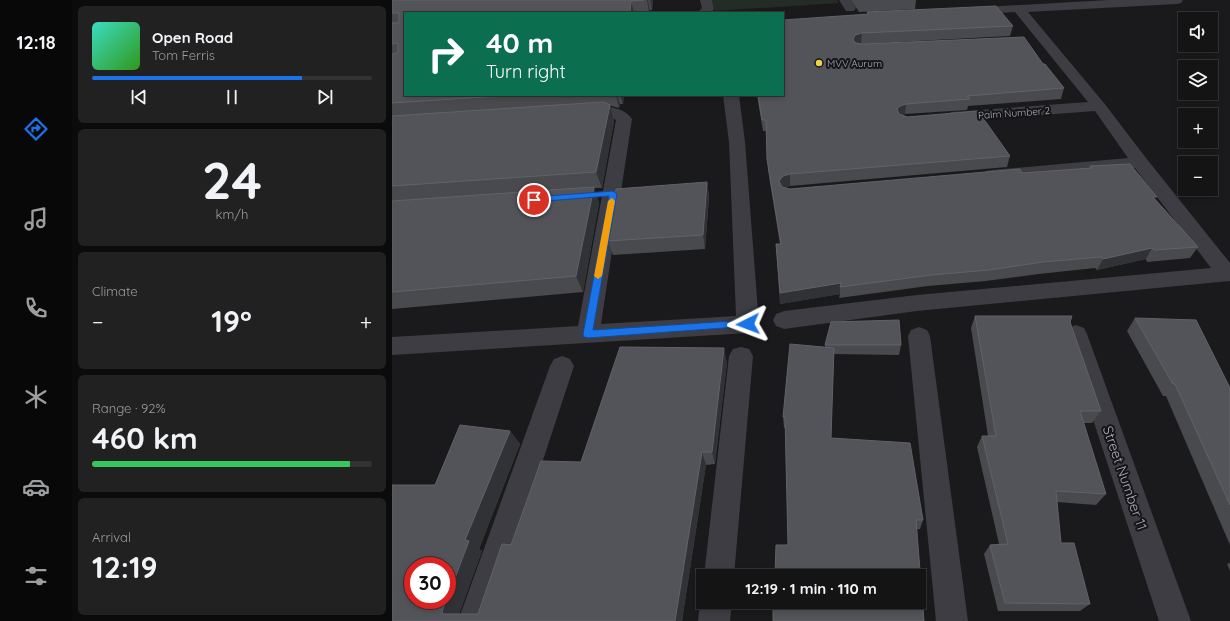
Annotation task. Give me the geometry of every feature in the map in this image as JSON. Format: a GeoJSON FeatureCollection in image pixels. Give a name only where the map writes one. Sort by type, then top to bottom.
{"type":"FeatureCollection","features":[{"type":"Feature","properties":{"kind":"street"},"geometry":{"type":"LineString","coordinates":[[704,12],[708,9],[706,0]]}},
{"type":"Feature","properties":{"kind":"street"},"geometry":{"type":"LineString","coordinates":[[976,0],[987,10]]}},
{"type":"Feature","properties":{"kind":"street"},"geometry":{"type":"LineString","coordinates":[[957,12],[1178,0]]}},
{"type":"Feature","properties":{"kind":"street"},"geometry":{"type":"LineString","coordinates":[[846,8],[862,16]]}},
{"type":"Feature","properties":{"kind":"street"},"geometry":{"type":"LineString","coordinates":[[784,320],[917,303],[1227,274],[1140,162],[1099,106],[1036,41],[1019,9]]}},
{"type":"Feature","properties":{"kind":"street"},"geometry":{"type":"LineString","coordinates":[[392,346],[748,324],[737,142],[732,96]]}},
{"type":"Feature","properties":{"kind":"street","name":"Palm Number 2"},"geometry":{"type":"LineString","coordinates":[[936,118],[1099,106]]}},
{"type":"Feature","properties":{"kind":"street"},"geometry":{"type":"LineString","coordinates":[[570,114],[609,111],[619,114],[624,119],[605,194],[588,334]]}},
{"type":"Feature","properties":{"kind":"street"},"geometry":{"type":"LineString","coordinates":[[973,177],[1140,162]]}},
{"type":"Feature","properties":{"kind":"street","name":"Street Number 11"},"geometry":{"type":"LineString","coordinates":[[1076,334],[1174,621]]}},
{"type":"Feature","properties":{"kind":"street"},"geometry":{"type":"LineString","coordinates":[[919,336],[952,621]]}},
{"type":"Feature","properties":{"kind":"street"},"geometry":{"type":"LineString","coordinates":[[720,569],[741,356]]}},
{"type":"Feature","properties":{"kind":"street"},"geometry":{"type":"LineString","coordinates":[[474,621],[562,366]]}},
{"type":"Feature","properties":{"kind":"street"},"geometry":{"type":"LineString","coordinates":[[714,621],[715,609]]}},
{"type":"Feature","properties":{"kind":"shaded area"},"geometry":{"type":"Polygon","coordinates":[[[712,0],[837,0],[839,3],[715,11],[712,0]]]}},
{"type":"Feature","properties":{"kind":"building"},"geometry":{"type":"Polygon","coordinates":[[[392,0],[644,0],[631,1],[630,12],[404,12],[404,96],[500,96],[392,103],[392,54],[398,53],[398,43],[392,44],[392,23],[399,23],[399,13],[392,13],[392,0]]]}},
{"type":"Feature","properties":{"kind":"building"},"geometry":{"type":"Polygon","coordinates":[[[996,6],[1013,26],[862,33],[855,35],[853,40],[856,43],[862,44],[1024,37],[1043,64],[1045,64],[1064,88],[967,96],[970,99],[906,104],[897,109],[899,114],[907,117],[978,111],[1010,156],[790,174],[783,176],[779,181],[782,187],[790,189],[1020,169],[1022,173],[1092,168],[1090,166],[1130,164],[1157,197],[1153,197],[1198,247],[1154,250],[1152,248],[1103,259],[1101,257],[1043,262],[989,270],[931,275],[840,287],[841,283],[780,293],[776,244],[781,244],[767,159],[766,120],[762,120],[758,96],[784,96],[784,20],[869,14],[867,12],[996,6]]]}},
{"type":"Feature","properties":{"kind":"building"},"geometry":{"type":"Polygon","coordinates":[[[603,102],[610,105],[596,172],[392,186],[392,116],[603,102]]]}},
{"type":"Feature","properties":{"kind":"building"},"geometry":{"type":"Polygon","coordinates":[[[707,182],[703,235],[608,241],[616,189],[707,182]]]}},
{"type":"Feature","properties":{"kind":"building"},"geometry":{"type":"Polygon","coordinates":[[[594,187],[576,276],[392,292],[392,201],[594,187]]]}},
{"type":"Feature","properties":{"kind":"building"},"geometry":{"type":"Polygon","coordinates":[[[975,316],[1072,316],[1070,322],[1101,411],[1080,411],[1106,494],[1056,491],[1061,543],[1074,543],[1090,604],[1005,603],[990,545],[1008,544],[982,436],[996,436],[975,316]]]}},
{"type":"Feature","properties":{"kind":"building"},"geometry":{"type":"Polygon","coordinates":[[[1135,318],[1196,320],[1230,388],[1230,505],[1175,384],[1173,384],[1135,318]]]}},
{"type":"Feature","properties":{"kind":"building"},"geometry":{"type":"Polygon","coordinates":[[[899,320],[901,345],[825,345],[831,322],[899,320]]]}},
{"type":"Feature","properties":{"kind":"building"},"geometry":{"type":"Polygon","coordinates":[[[790,344],[834,348],[831,438],[910,443],[923,520],[916,520],[920,569],[775,569],[776,545],[788,545],[785,417],[783,417],[790,344]]]}},
{"type":"Feature","properties":{"kind":"building"},"geometry":{"type":"Polygon","coordinates":[[[620,347],[724,348],[712,452],[702,452],[675,621],[392,621],[392,485],[435,485],[460,425],[510,431],[465,540],[469,541],[456,575],[456,557],[404,557],[404,609],[443,609],[443,614],[478,614],[502,544],[511,545],[541,461],[581,462],[620,347]]]}},
{"type":"Feature","properties":{"kind":"building"},"geometry":{"type":"Polygon","coordinates":[[[773,609],[923,609],[924,621],[773,621],[773,609]]]}},
{"type":"Feature","properties":{"kind":"slow traffic"},"geometry":{"type":"LineString","coordinates":[[598,276],[612,201]]}},
{"type":"Feature","properties":{"kind":"place","name":"MVV Aurum"},"geometry":{"type":"Point","coordinates":[819,63]}},
{"type":"Feature","properties":{"kind":"route"},"geometry":{"type":"LineString","coordinates":[[534,200],[613,194],[588,334],[748,324]]}}]}
